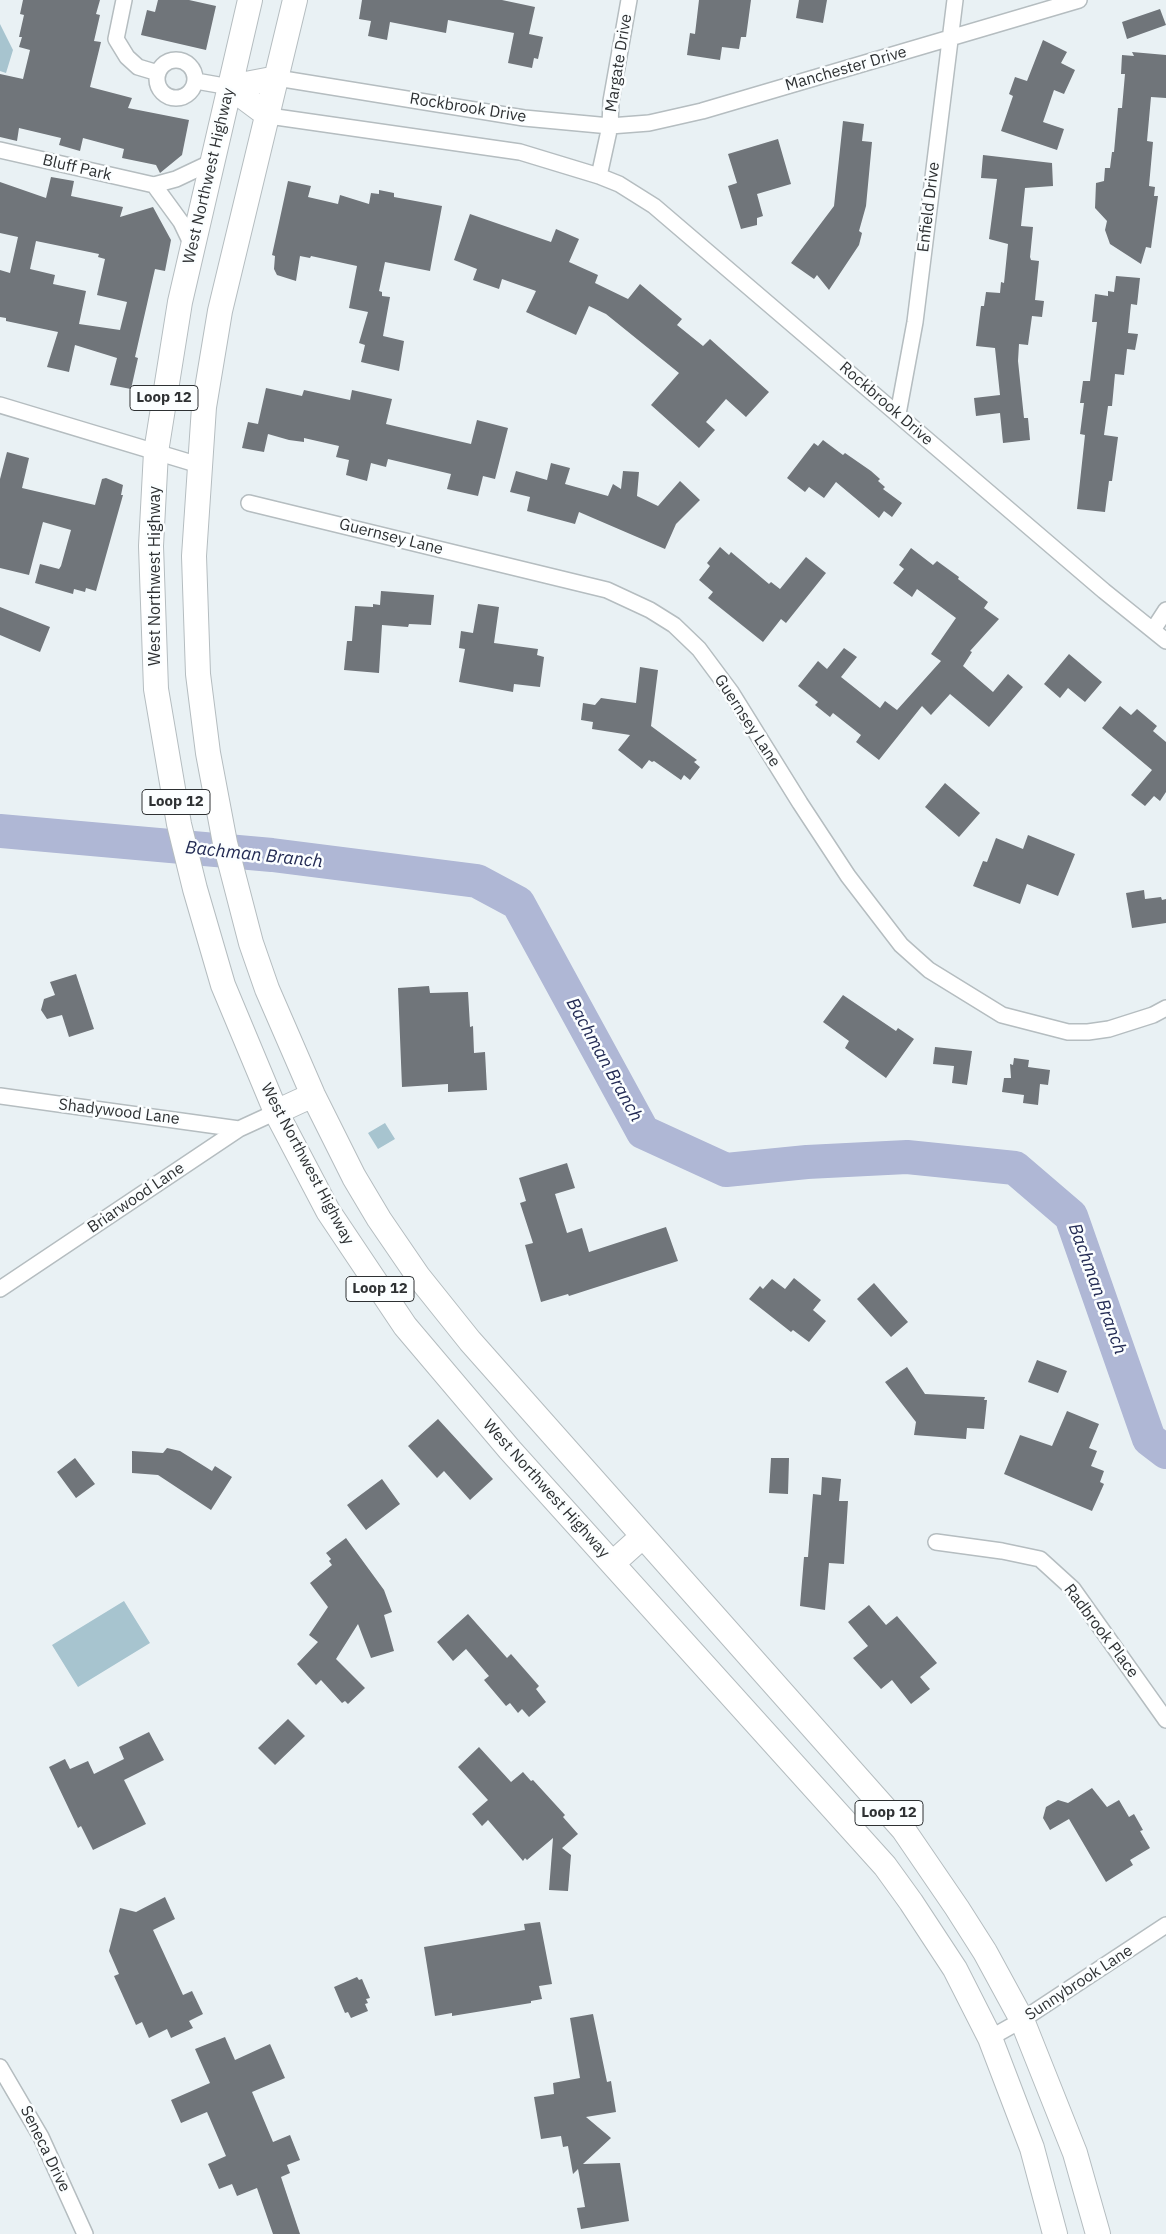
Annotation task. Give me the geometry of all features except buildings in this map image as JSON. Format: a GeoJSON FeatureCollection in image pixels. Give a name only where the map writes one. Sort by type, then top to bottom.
{"type":"FeatureCollection","features":[{"type":"Feature","properties":{"kind":"main road","name":"West Northwest Highway"},"geometry":{"type":"LineString","coordinates":[[250,0],[180,302],[156,452],[152,599],[156,689],[180,824],[195,889],[224,985],[276,1112],[328,1211],[405,1326],[510,1450],[885,1866],[911,1902],[955,1970],[990,2038],[1032,2148],[1055,2234]]}},
{"type":"Feature","properties":{"kind":"main road","name":"Loop 12"},"geometry":{"type":"LineString","coordinates":[[295,0],[269,116],[220,311],[204,407],[199,465],[193,600],[198,674],[208,753],[225,843],[251,943],[290,1044],[354,1177],[378,1219],[418,1276],[470,1341],[903,1829],[985,1952],[1022,2020],[1075,2153],[1098,2234]]}},
{"type":"Feature","properties":{"kind":"main road"},"geometry":{"type":"LineString","coordinates":[[230,88],[277,78]]}},
{"type":"Feature","properties":{"kind":"main road"},"geometry":{"type":"LineString","coordinates":[[230,88],[269,116]]}},
{"type":"Feature","properties":{"kind":"main road"},"geometry":{"type":"LineString","coordinates":[[276,1112],[313,1095]]}},
{"type":"Feature","properties":{"kind":"main road"},"geometry":{"type":"LineString","coordinates":[[613,1563],[643,1536]]}},
{"type":"Feature","properties":{"kind":"street"},"geometry":{"type":"LineString","coordinates":[[124,0],[116,39],[127,57],[138,68],[158,73]]}},
{"type":"Feature","properties":{"kind":"street","name":"Margate Drive"},"geometry":{"type":"LineString","coordinates":[[610,126],[611,102],[629,0]]}},
{"type":"Feature","properties":{"kind":"street","name":"Enfield Drive"},"geometry":{"type":"LineString","coordinates":[[898,414],[914,322],[955,0]]}},
{"type":"Feature","properties":{"kind":"street","name":"Manchester Drive"},"geometry":{"type":"LineString","coordinates":[[610,126],[649,123],[702,111],[1079,0]]}},
{"type":"Feature","properties":{"kind":"street"},"geometry":{"type":"LineString","coordinates":[[178,60],[189,64],[196,81],[187,96],[175,99],[160,90],[158,73],[165,63],[178,60]]}},
{"type":"Feature","properties":{"kind":"street","name":"Rockbrook Drive"},"geometry":{"type":"LineString","coordinates":[[277,78],[524,118],[610,126]]}},
{"type":"Feature","properties":{"kind":"street"},"geometry":{"type":"LineString","coordinates":[[196,81],[230,88]]}},
{"type":"Feature","properties":{"kind":"street","name":"Rockbrook Drive"},"geometry":{"type":"LineString","coordinates":[[269,116],[520,152],[619,184],[654,206],[1104,591],[1166,641]]}},
{"type":"Feature","properties":{"kind":"street"},"geometry":{"type":"LineString","coordinates":[[599,176],[610,126]]}},
{"type":"Feature","properties":{"kind":"street","name":"Bluff Park"},"geometry":{"type":"LineString","coordinates":[[0,150],[154,186]]}},
{"type":"Feature","properties":{"kind":"street"},"geometry":{"type":"LineString","coordinates":[[193,247],[181,222],[154,186],[176,179],[212,162]]}},
{"type":"Feature","properties":{"kind":"street"},"geometry":{"type":"LineString","coordinates":[[0,406],[199,465]]}},
{"type":"Feature","properties":{"kind":"street","name":"Guernsey Lane"},"geometry":{"type":"LineString","coordinates":[[249,503],[607,590],[650,610],[674,625],[699,650],[731,692],[848,876],[902,945],[929,970],[955,988],[1002,1015],[1068,1032],[1110,1029],[1153,1015],[1166,1008]]}},
{"type":"Feature","properties":{"kind":"street"},"geometry":{"type":"LineString","coordinates":[[1153,630],[1166,610]]}},
{"type":"Feature","properties":{"kind":"street","name":"Shadywood Lane"},"geometry":{"type":"LineString","coordinates":[[0,1096],[238,1129]]}},
{"type":"Feature","properties":{"kind":"street","name":"Briarwood Lane"},"geometry":{"type":"LineString","coordinates":[[0,1289],[238,1129],[276,1112]]}},
{"type":"Feature","properties":{"kind":"street","name":"Radbrook Place"},"geometry":{"type":"LineString","coordinates":[[936,1542],[1002,1551],[1040,1559],[1073,1589],[1166,1720]]}},
{"type":"Feature","properties":{"kind":"street","name":"Sunnybrook Lane"},"geometry":{"type":"LineString","coordinates":[[990,2038],[1022,2020],[1166,1925]]}},
{"type":"Feature","properties":{"kind":"street","name":"Seneca Drive"},"geometry":{"type":"LineString","coordinates":[[0,2067],[41,2137],[85,2234]]}},
{"type":"Feature","properties":{"kind":"shaded area"},"geometry":{"type":"Polygon","coordinates":[[[0,24],[13,50],[6,73],[0,71],[0,24]]]}},
{"type":"Feature","properties":{"kind":"shaded area"},"geometry":{"type":"Polygon","coordinates":[[[385,1123],[395,1139],[378,1149],[368,1133],[385,1123]]]}},
{"type":"Feature","properties":{"kind":"shaded area"},"geometry":{"type":"Polygon","coordinates":[[[124,1601],[150,1643],[78,1687],[52,1645],[124,1601]]]}},
{"type":"Feature","properties":{"kind":"waterway","name":"Bachman Branch"},"geometry":{"type":"LineString","coordinates":[[0,831],[272,855],[477,881],[518,903],[643,1132],[726,1170],[807,1162],[907,1157],[1015,1168],[1071,1216],[1149,1439],[1166,1452]]}}]}
